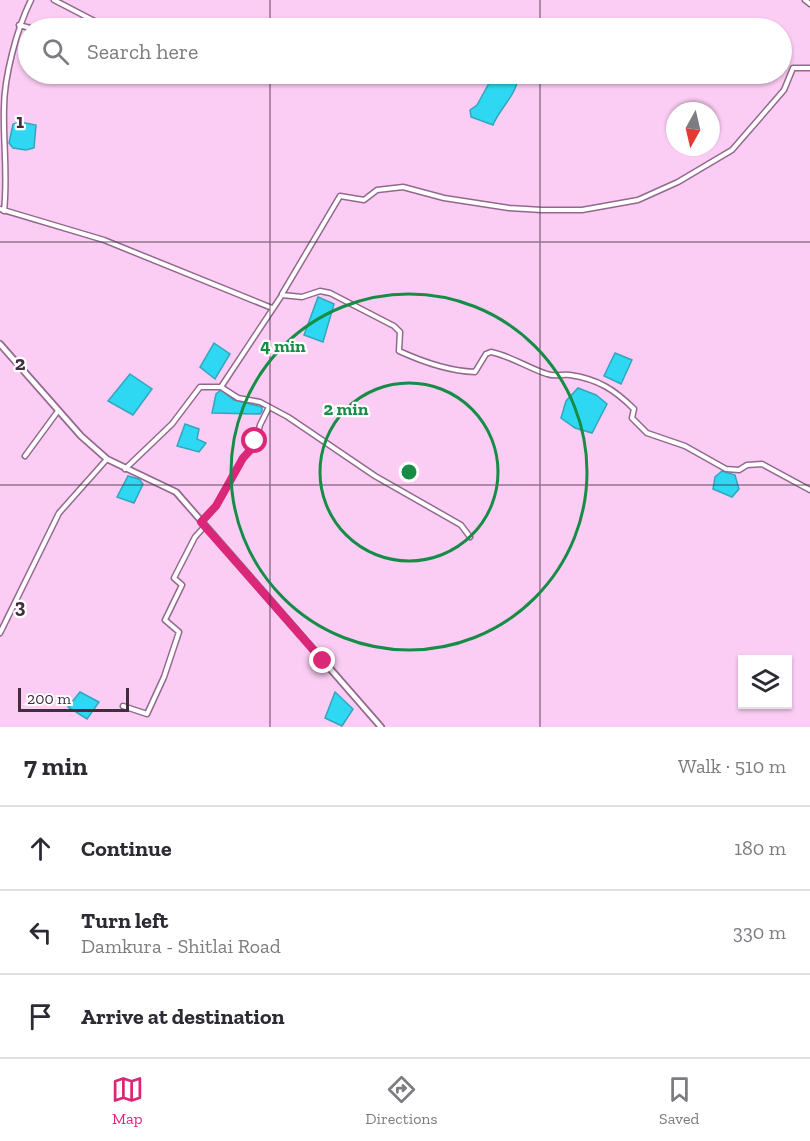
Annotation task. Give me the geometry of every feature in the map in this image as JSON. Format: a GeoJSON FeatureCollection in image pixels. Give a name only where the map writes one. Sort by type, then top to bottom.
{"type":"FeatureCollection","features":[{"type":"Feature","properties":{"kind":"street"},"geometry":{"type":"LineString","coordinates":[[22,18],[31,0]]}},
{"type":"Feature","properties":{"kind":"street"},"geometry":{"type":"LineString","coordinates":[[54,0],[89,18]]}},
{"type":"Feature","properties":{"kind":"street"},"geometry":{"type":"LineString","coordinates":[[805,0],[810,4]]}},
{"type":"Feature","properties":{"kind":"street"},"geometry":{"type":"LineString","coordinates":[[18,30],[3,106],[7,178],[2,210],[104,240],[272,308]]}},
{"type":"Feature","properties":{"kind":"street"},"geometry":{"type":"LineString","coordinates":[[792,70],[793,68],[810,68]]}},
{"type":"Feature","properties":{"kind":"street"},"geometry":{"type":"LineString","coordinates":[[221,387],[282,295],[340,196],[364,200],[378,190],[403,187],[444,198],[509,208],[542,210],[582,210],[638,200],[678,182],[732,150],[784,90],[786,84]]}},
{"type":"Feature","properties":{"kind":"street"},"geometry":{"type":"LineString","coordinates":[[282,295],[302,297],[320,291],[330,293],[394,326],[400,332],[399,351],[444,368],[475,372],[486,354],[491,352],[550,376],[563,374],[590,378],[620,394],[634,409],[632,418],[647,433],[685,446],[726,469],[739,470],[747,465],[762,464],[810,490]]}},
{"type":"Feature","properties":{"kind":"street"},"geometry":{"type":"LineString","coordinates":[[0,344],[81,436],[107,459],[176,492],[381,727]]}},
{"type":"Feature","properties":{"kind":"street"},"geometry":{"type":"LineString","coordinates":[[125,469],[172,424],[200,387],[221,387],[238,398],[269,407],[288,417],[375,476],[461,525],[470,537]]}},
{"type":"Feature","properties":{"kind":"street"},"geometry":{"type":"LineString","coordinates":[[123,706],[147,714],[164,677],[179,632],[165,620],[182,585],[174,578],[195,537],[213,511],[243,458],[255,445],[260,425],[269,407]]}},
{"type":"Feature","properties":{"kind":"street"},"geometry":{"type":"LineString","coordinates":[[25,456],[58,411]]}},
{"type":"Feature","properties":{"kind":"street"},"geometry":{"type":"LineString","coordinates":[[0,633],[59,513],[107,459]]}},
{"type":"Feature","properties":{"kind":"water"},"geometry":{"type":"Polygon","coordinates":[[[489,84],[516,84],[493,125],[471,117],[470,110],[477,105],[489,84]]]}},
{"type":"Feature","properties":{"kind":"water"},"geometry":{"type":"Polygon","coordinates":[[[20,122],[36,125],[34,148],[26,150],[13,148],[9,143],[13,124],[20,122]]]}},
{"type":"Feature","properties":{"kind":"water"},"geometry":{"type":"Polygon","coordinates":[[[318,297],[334,304],[323,342],[304,335],[318,297]]]}},
{"type":"Feature","properties":{"kind":"water"},"geometry":{"type":"Polygon","coordinates":[[[214,343],[230,354],[215,379],[200,367],[214,343]]]}},
{"type":"Feature","properties":{"kind":"water"},"geometry":{"type":"Polygon","coordinates":[[[615,353],[632,360],[621,384],[604,376],[615,353]]]}},
{"type":"Feature","properties":{"kind":"water"},"geometry":{"type":"Polygon","coordinates":[[[130,374],[152,389],[133,415],[108,401],[130,374]]]}},
{"type":"Feature","properties":{"kind":"water"},"geometry":{"type":"Polygon","coordinates":[[[578,388],[596,395],[607,404],[592,433],[575,428],[561,418],[566,401],[578,388]]]}},
{"type":"Feature","properties":{"kind":"water"},"geometry":{"type":"Polygon","coordinates":[[[221,390],[234,400],[262,407],[262,411],[260,414],[212,413],[216,394],[221,390]]]}},
{"type":"Feature","properties":{"kind":"water"},"geometry":{"type":"Polygon","coordinates":[[[185,424],[199,429],[197,439],[206,443],[199,452],[177,446],[185,424]]]}},
{"type":"Feature","properties":{"kind":"water"},"geometry":{"type":"Polygon","coordinates":[[[722,471],[735,475],[739,489],[732,497],[713,489],[715,477],[722,471]]]}},
{"type":"Feature","properties":{"kind":"water"},"geometry":{"type":"Polygon","coordinates":[[[128,476],[139,479],[143,484],[134,503],[117,497],[128,476]]]}},
{"type":"Feature","properties":{"kind":"water"},"geometry":{"type":"Polygon","coordinates":[[[80,692],[99,702],[87,719],[68,707],[80,692]]]}},
{"type":"Feature","properties":{"kind":"water"},"geometry":{"type":"Polygon","coordinates":[[[335,692],[353,709],[342,726],[325,718],[335,692]]]}},
{"type":"Feature","properties":{"kind":"route"},"geometry":{"type":"LineString","coordinates":[[255,441],[255,445],[233,473],[216,506],[201,522],[323,661]]}}]}
